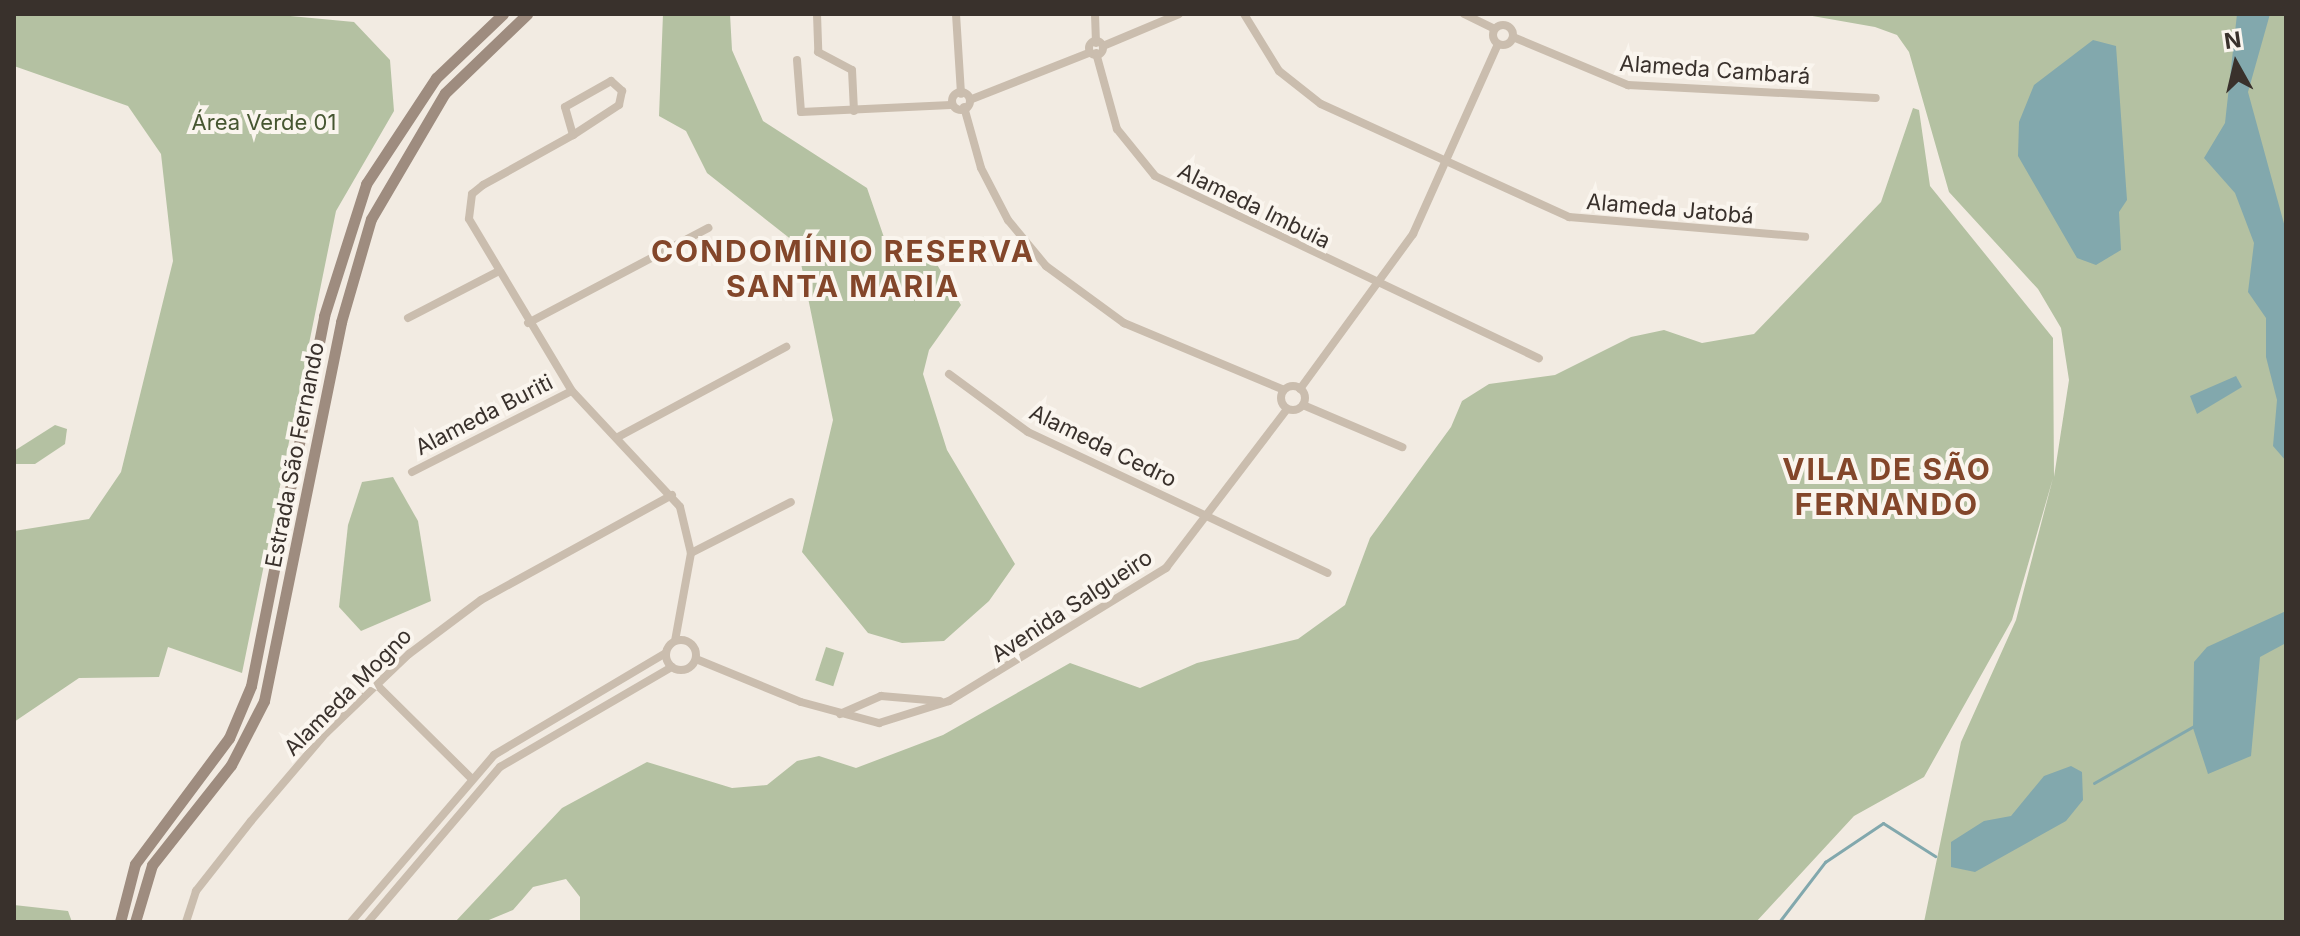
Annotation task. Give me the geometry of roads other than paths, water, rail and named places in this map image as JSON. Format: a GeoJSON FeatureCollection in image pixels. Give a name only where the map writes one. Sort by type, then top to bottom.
{"type":"FeatureCollection","features":[{"type":"Feature","properties":{"kind":"main road","name":"Estrada São Fernando"},"geometry":{"type":"LineString","coordinates":[[120,922],[135,864],[229,738],[251,686],[324,316],[366,184],[436,78],[503,14]]}},
{"type":"Feature","properties":{"kind":"main road","name":"Estrada São Fernando"},"geometry":{"type":"LineString","coordinates":[[135,922],[152,865],[231,765],[264,701],[341,322],[371,219],[445,93],[527,14]]}},
{"type":"Feature","properties":{"kind":"street"},"geometry":{"type":"LineString","coordinates":[[817,14],[818,52],[852,70],[854,111]]}},
{"type":"Feature","properties":{"kind":"street"},"geometry":{"type":"LineString","coordinates":[[951,105],[961,94],[956,14]]}},
{"type":"Feature","properties":{"kind":"street","name":"Alameda Imbuia"},"geometry":{"type":"LineString","coordinates":[[1095,14],[1096,49],[1117,129],[1155,176],[1539,358]]}},
{"type":"Feature","properties":{"kind":"street"},"geometry":{"type":"LineString","coordinates":[[964,107],[972,99],[1179,14]]}},
{"type":"Feature","properties":{"kind":"street","name":"Alameda Jatobá"},"geometry":{"type":"LineString","coordinates":[[1244,14],[1296,88],[1569,217],[1805,237]]}},
{"type":"Feature","properties":{"kind":"street"},"geometry":{"type":"LineString","coordinates":[[1303,405],[1300,389],[1413,234],[1498,44],[1495,29],[1464,14]]}},
{"type":"Feature","properties":{"kind":"street","name":"Alameda Cambará"},"geometry":{"type":"LineString","coordinates":[[1495,29],[1508,26],[1513,37],[1628,85],[1876,98]]}},
{"type":"Feature","properties":{"kind":"street"},"geometry":{"type":"LineString","coordinates":[[1498,44],[1513,37]]}},
{"type":"Feature","properties":{"kind":"street"},"geometry":{"type":"LineString","coordinates":[[797,60],[801,112],[964,107]]}},
{"type":"Feature","properties":{"kind":"street"},"geometry":{"type":"LineString","coordinates":[[351,922],[470,777],[512,741],[666,653],[675,641],[691,553],[672,495],[572,391],[497,272],[469,219],[472,194],[573,135],[615,110],[622,91],[616,82],[569,102],[573,135]]}},
{"type":"Feature","properties":{"kind":"street"},"geometry":{"type":"LineString","coordinates":[[961,94],[972,99]]}},
{"type":"Feature","properties":{"kind":"street"},"geometry":{"type":"LineString","coordinates":[[964,107],[981,168],[1008,220],[1046,266],[1124,323],[1284,390],[1300,389]]}},
{"type":"Feature","properties":{"kind":"street"},"geometry":{"type":"LineString","coordinates":[[528,323],[708,228]]}},
{"type":"Feature","properties":{"kind":"street"},"geometry":{"type":"LineString","coordinates":[[408,318],[497,272]]}},
{"type":"Feature","properties":{"kind":"street"},"geometry":{"type":"LineString","coordinates":[[618,437],[786,347]]}},
{"type":"Feature","properties":{"kind":"street","name":"Alameda Cedro"},"geometry":{"type":"LineString","coordinates":[[949,374],[1028,432],[1328,573]]}},
{"type":"Feature","properties":{"kind":"street"},"geometry":{"type":"LineString","coordinates":[[1284,390],[1287,409],[1303,405],[1402,447]]}},
{"type":"Feature","properties":{"kind":"street","name":"Alameda Buriti"},"geometry":{"type":"LineString","coordinates":[[412,472],[572,391]]}},
{"type":"Feature","properties":{"kind":"street","name":"Avenida Salgueiro"},"geometry":{"type":"LineString","coordinates":[[696,659],[840,714],[879,723],[949,701],[1142,586],[1185,548],[1287,409]]}},
{"type":"Feature","properties":{"kind":"street","name":"Alameda Mogno"},"geometry":{"type":"LineString","coordinates":[[186,922],[196,891],[251,821],[376,684],[481,600],[672,495]]}},
{"type":"Feature","properties":{"kind":"street"},"geometry":{"type":"LineString","coordinates":[[691,553],[791,502]]}},
{"type":"Feature","properties":{"kind":"street"},"geometry":{"type":"LineString","coordinates":[[470,777],[500,767],[672,667],[686,669],[696,659],[689,642],[675,641]]}},
{"type":"Feature","properties":{"kind":"street"},"geometry":{"type":"LineString","coordinates":[[666,653],[672,667]]}},
{"type":"Feature","properties":{"kind":"street"},"geometry":{"type":"LineString","coordinates":[[376,684],[470,777]]}},
{"type":"Feature","properties":{"kind":"street"},"geometry":{"type":"LineString","coordinates":[[900,699],[903,716]]}},
{"type":"Feature","properties":{"kind":"street"},"geometry":{"type":"LineString","coordinates":[[840,714],[860,701],[949,701]]}},
{"type":"Feature","properties":{"kind":"street"},"geometry":{"type":"LineString","coordinates":[[860,701],[860,717]]}},
{"type":"Feature","properties":{"kind":"street"},"geometry":{"type":"LineString","coordinates":[[368,922],[500,767]]}},
{"type":"Feature","properties":{"kind":"street"},"geometry":{"type":"LineString","coordinates":[[462,809],[470,777]]}},
{"type":"Feature","properties":{"kind":"water"},"geometry":{"type":"Polygon","coordinates":[[[2237,14],[2270,14],[2248,92],[2286,231],[2286,461],[2273,446],[2277,400],[2266,357],[2266,318],[2248,292],[2254,243],[2235,193],[2204,158],[2225,123],[2237,14]]]}},
{"type":"Feature","properties":{"kind":"water"},"geometry":{"type":"Polygon","coordinates":[[[2093,40],[2116,46],[2127,200],[2119,212],[2121,250],[2096,265],[2077,258],[2018,156],[2019,122],[2034,85],[2093,40]]]}},
{"type":"Feature","properties":{"kind":"water"},"geometry":{"type":"Polygon","coordinates":[[[2236,376],[2242,387],[2197,414],[2190,396],[2236,376]]]}},
{"type":"Feature","properties":{"kind":"water"},"geometry":{"type":"Polygon","coordinates":[[[2286,611],[2286,643],[2260,657],[2251,756],[2208,774],[2193,728],[2194,662],[2207,647],[2286,611]]]}},
{"type":"Feature","properties":{"kind":"water"},"geometry":{"type":"Polygon","coordinates":[[[2071,766],[2082,772],[2083,800],[2066,821],[1975,872],[1951,867],[1951,842],[1984,821],[2011,816],[2044,776],[2071,766]]]}},
{"type":"Feature","properties":{"kind":"waterway"},"geometry":{"type":"LineString","coordinates":[[2094,783],[2194,726]]}},
{"type":"Feature","properties":{"kind":"waterway"},"geometry":{"type":"LineString","coordinates":[[1779,922],[1825,862],[1883,823],[1935,856]]}},
{"type":"Feature","properties":{"kind":"district","name":"CONDOMÍNIO RESERVA SANTA MARIA"},"geometry":{"type":"Point","coordinates":[843,268]}},
{"type":"Feature","properties":{"kind":"district","name":"VILA DE SÃO FERNANDO"},"geometry":{"type":"Point","coordinates":[1887,486]}},
{"type":"Feature","properties":{"kind":"park label","name":"Área Verde 01"},"geometry":{"type":"Point","coordinates":[264,123]}}]}
